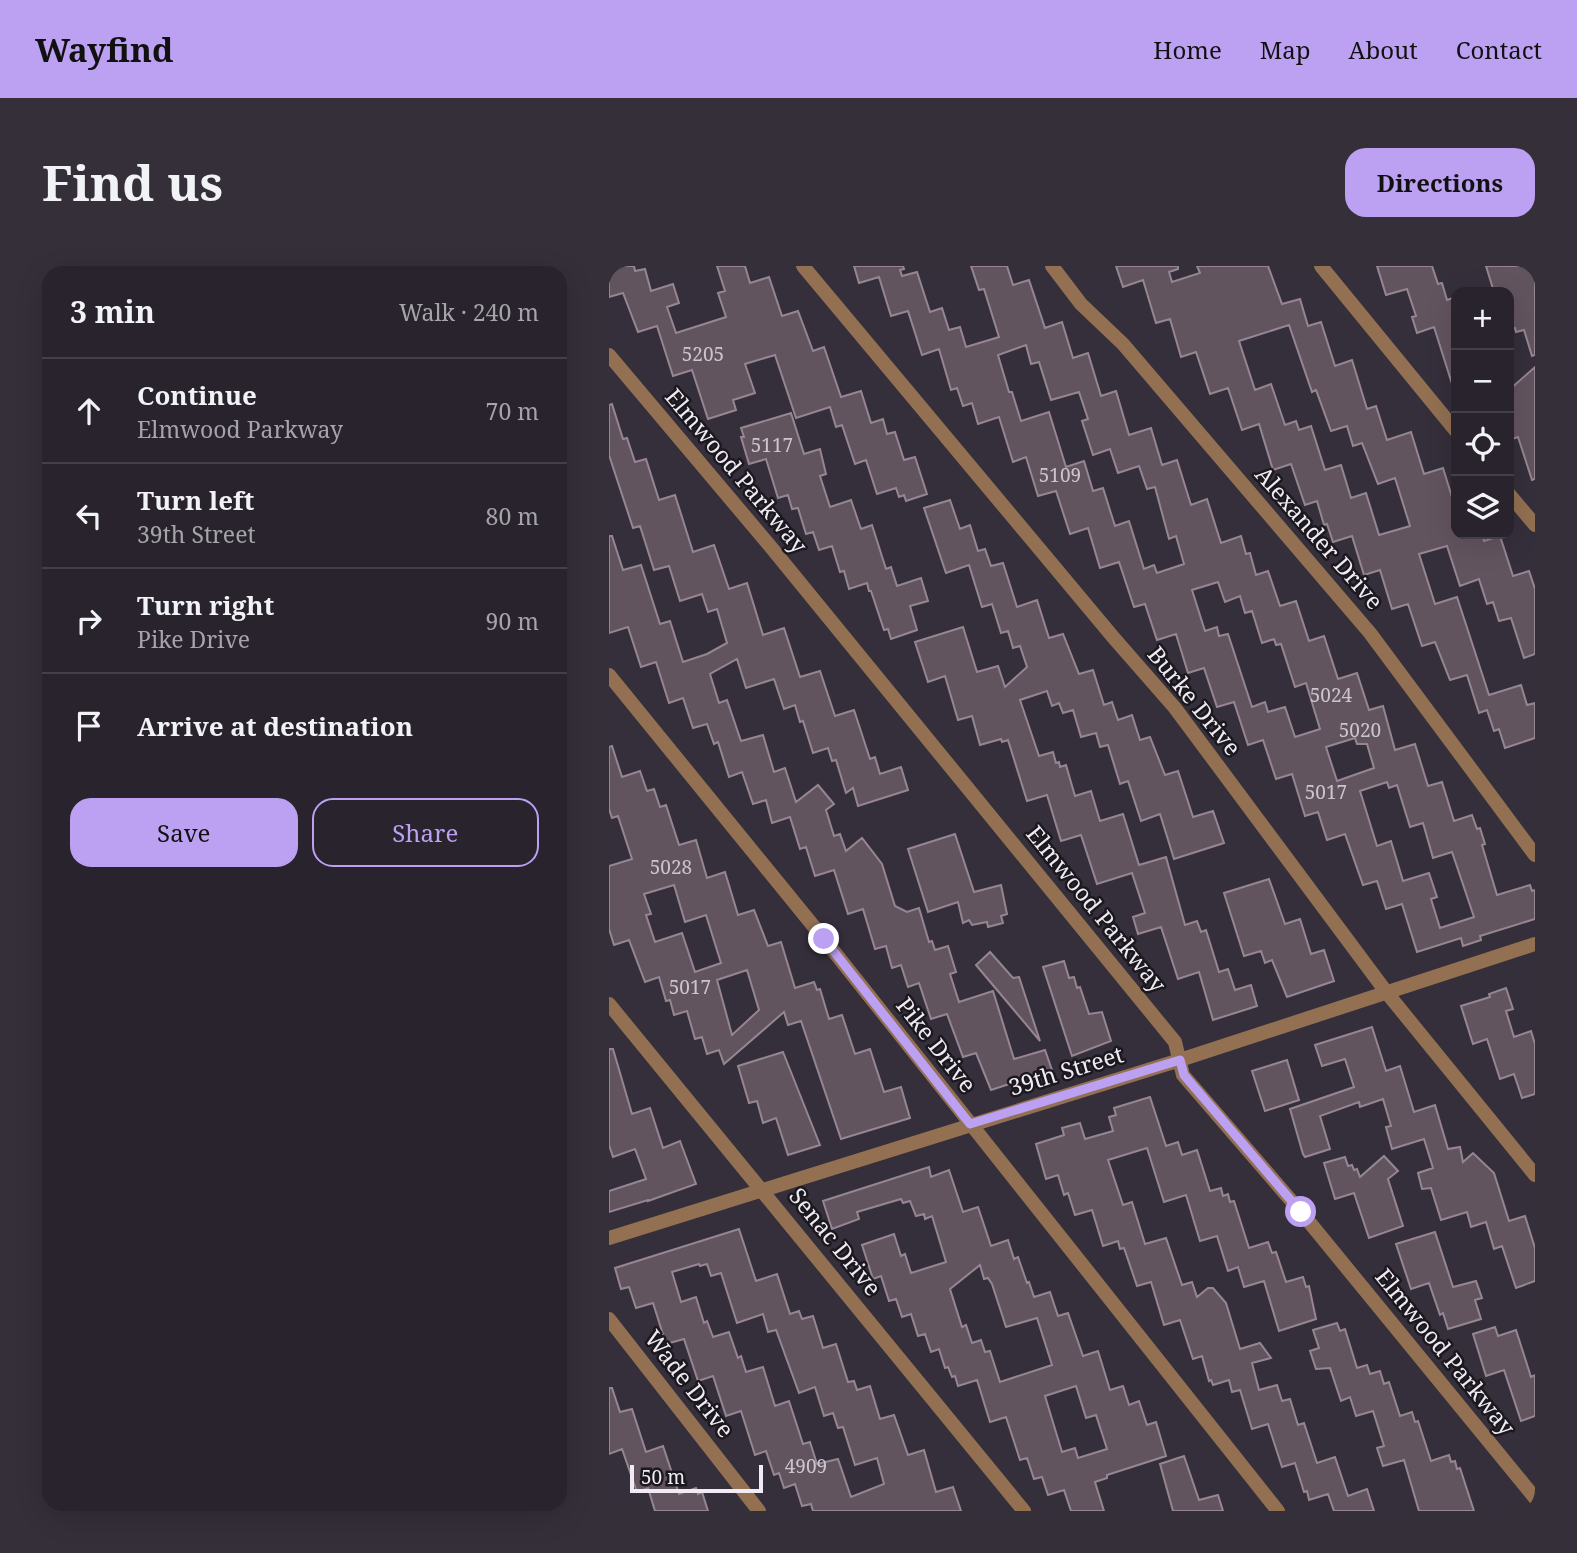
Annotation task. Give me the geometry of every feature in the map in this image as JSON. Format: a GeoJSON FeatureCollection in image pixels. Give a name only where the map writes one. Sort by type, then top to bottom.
{"type":"FeatureCollection","features":[{"type":"Feature","properties":{"kind":"street","name":"Burke Drive"},"geometry":{"type":"LineString","coordinates":[[803,266],[1104,627],[1175,708],[1387,993],[1535,1175]]}},
{"type":"Feature","properties":{"kind":"street","name":"Alexander Drive"},"geometry":{"type":"LineString","coordinates":[[1052,266],[1081,304],[1123,344],[1370,633],[1535,855]]}},
{"type":"Feature","properties":{"kind":"street"},"geometry":{"type":"LineString","coordinates":[[1321,266],[1451,425]]}},
{"type":"Feature","properties":{"kind":"street","name":"Elmwood Parkway"},"geometry":{"type":"LineString","coordinates":[[609,355],[770,546],[1167,1031],[1175,1042],[1184,1075],[1301,1212],[1535,1498]]}},
{"type":"Feature","properties":{"kind":"street"},"geometry":{"type":"LineString","coordinates":[[1514,500],[1535,525]]}},
{"type":"Feature","properties":{"kind":"street","name":"Pike Drive"},"geometry":{"type":"LineString","coordinates":[[609,675],[1278,1511]]}},
{"type":"Feature","properties":{"kind":"street","name":"39th Street"},"geometry":{"type":"LineString","coordinates":[[609,1238],[1180,1060],[1535,944]]}},
{"type":"Feature","properties":{"kind":"street","name":"Senac Drive"},"geometry":{"type":"LineString","coordinates":[[609,1004],[1024,1511]]}},
{"type":"Feature","properties":{"kind":"street","name":"Wade Drive"},"geometry":{"type":"LineString","coordinates":[[609,1319],[759,1511]]}},
{"type":"Feature","properties":{"kind":"building"},"geometry":{"type":"Polygon","coordinates":[[[609,266],[634,266],[635,271],[645,269],[651,291],[673,284],[679,303],[667,307],[676,333],[726,317],[718,293],[725,291],[717,266],[745,266],[750,283],[769,277],[782,316],[798,311],[813,351],[824,347],[841,397],[861,391],[871,423],[883,419],[887,434],[895,432],[904,460],[915,457],[927,494],[906,501],[904,495],[899,497],[896,488],[877,494],[866,460],[855,464],[842,425],[836,427],[830,407],[796,418],[775,355],[745,364],[755,393],[733,400],[736,410],[708,419],[692,370],[673,376],[657,326],[638,332],[623,293],[609,297],[609,266]]]}},
{"type":"Feature","properties":{"kind":"building"},"geometry":{"type":"Polygon","coordinates":[[[854,266],[903,266],[904,269],[900,270],[902,276],[917,272],[930,312],[942,308],[949,330],[960,327],[966,347],[999,337],[984,289],[979,290],[971,266],[1007,266],[1013,285],[1029,280],[1045,328],[1062,322],[1073,358],[1088,353],[1101,396],[1116,391],[1129,435],[1151,428],[1162,465],[1177,460],[1191,505],[1207,499],[1221,543],[1241,536],[1246,554],[1250,553],[1256,575],[1268,571],[1280,606],[1296,601],[1309,641],[1324,636],[1338,679],[1357,673],[1369,710],[1383,706],[1395,750],[1415,744],[1428,786],[1442,782],[1454,821],[1472,815],[1485,844],[1482,845],[1497,895],[1530,885],[1532,891],[1535,890],[1535,919],[1480,936],[1481,940],[1463,946],[1461,938],[1417,952],[1402,904],[1386,909],[1377,881],[1363,885],[1345,834],[1327,840],[1318,812],[1305,816],[1292,774],[1276,779],[1263,740],[1248,745],[1234,702],[1217,707],[1204,668],[1188,673],[1176,634],[1157,640],[1145,604],[1134,607],[1119,562],[1100,568],[1088,528],[1070,534],[1056,491],[1038,496],[1026,457],[1013,462],[999,417],[978,424],[972,403],[963,406],[957,388],[951,390],[939,349],[922,355],[908,311],[891,316],[879,277],[859,283],[854,266]],[[1026,345],[998,355],[1021,421],[1049,412],[1066,467],[1084,461],[1093,491],[1103,488],[1115,526],[1129,521],[1144,569],[1154,565],[1157,573],[1184,564],[1176,536],[1169,539],[1155,487],[1147,489],[1139,466],[1118,473],[1110,449],[1093,455],[1082,421],[1088,419],[1079,392],[1051,400],[1039,362],[1031,364],[1026,345]],[[1218,582],[1192,590],[1205,631],[1217,627],[1219,636],[1228,634],[1252,707],[1265,702],[1268,712],[1285,707],[1295,737],[1320,729],[1306,683],[1295,687],[1281,644],[1276,645],[1274,639],[1262,643],[1252,611],[1245,613],[1240,596],[1225,602],[1218,582]],[[1355,738],[1326,747],[1337,781],[1374,768],[1367,744],[1357,744],[1355,738]],[[1387,782],[1360,791],[1377,846],[1391,841],[1403,881],[1429,873],[1437,897],[1431,899],[1440,928],[1474,917],[1452,852],[1433,858],[1423,823],[1410,827],[1397,785],[1389,788],[1387,782]]]}},
{"type":"Feature","properties":{"kind":"building"},"geometry":{"type":"Polygon","coordinates":[[[1116,266],[1178,266],[1178,269],[1169,272],[1172,282],[1200,273],[1197,266],[1268,266],[1282,304],[1300,299],[1308,326],[1321,322],[1335,366],[1352,360],[1367,409],[1376,406],[1387,440],[1411,432],[1424,474],[1443,468],[1451,494],[1451,539],[1501,539],[1513,576],[1529,571],[1535,589],[1535,654],[1524,658],[1511,618],[1499,621],[1493,602],[1487,604],[1479,579],[1460,586],[1447,546],[1419,554],[1435,604],[1457,597],[1489,695],[1521,685],[1527,705],[1535,703],[1535,738],[1505,748],[1499,729],[1494,731],[1487,710],[1479,713],[1467,675],[1450,680],[1435,642],[1422,646],[1408,604],[1392,609],[1380,570],[1364,575],[1352,536],[1333,542],[1327,524],[1324,525],[1317,501],[1305,505],[1291,464],[1273,470],[1259,424],[1242,430],[1228,388],[1210,394],[1196,352],[1181,357],[1170,319],[1156,323],[1143,280],[1123,287],[1116,266]],[[1289,325],[1239,341],[1255,390],[1271,384],[1285,425],[1296,421],[1299,430],[1311,426],[1325,470],[1341,465],[1351,498],[1366,493],[1379,535],[1410,526],[1395,478],[1378,484],[1362,443],[1353,446],[1347,426],[1331,431],[1316,390],[1312,392],[1289,325]]]}},
{"type":"Feature","properties":{"kind":"building"},"geometry":{"type":"Polygon","coordinates":[[[1377,266],[1432,266],[1438,284],[1442,283],[1447,300],[1451,299],[1451,381],[1434,327],[1417,333],[1412,317],[1416,316],[1407,289],[1386,295],[1377,266]]]}},
{"type":"Feature","properties":{"kind":"building"},"geometry":{"type":"Polygon","coordinates":[[[1486,266],[1532,266],[1535,275],[1535,355],[1532,356],[1524,330],[1516,332],[1514,328],[1514,287],[1492,287],[1486,266]]]}},
{"type":"Feature","properties":{"kind":"building"},"geometry":{"type":"Polygon","coordinates":[[[1535,367],[1535,479],[1532,480],[1518,437],[1514,438],[1514,386],[1535,367]]]}},
{"type":"Feature","properties":{"kind":"building"},"geometry":{"type":"Polygon","coordinates":[[[612,404],[623,439],[627,438],[635,462],[646,459],[659,500],[675,495],[693,552],[714,545],[729,589],[747,583],[763,635],[784,628],[800,677],[820,671],[835,716],[854,710],[870,759],[875,757],[880,774],[901,767],[908,790],[858,806],[853,788],[846,793],[836,760],[832,761],[828,748],[813,753],[795,705],[784,709],[774,679],[746,688],[737,659],[710,674],[719,703],[727,700],[741,741],[763,735],[774,772],[785,768],[796,802],[818,785],[834,804],[826,810],[834,836],[840,834],[846,851],[862,838],[882,864],[895,906],[907,912],[919,908],[929,942],[932,941],[935,950],[948,946],[956,972],[950,974],[959,1002],[993,991],[1014,1059],[1045,1050],[1052,1070],[991,1090],[976,1053],[963,1057],[947,1014],[931,1019],[919,983],[908,987],[901,965],[892,968],[886,946],[875,949],[863,909],[848,914],[834,870],[815,876],[806,847],[800,849],[790,817],[772,823],[766,800],[753,804],[742,772],[729,777],[718,742],[714,744],[707,724],[693,728],[683,698],[669,703],[656,662],[641,667],[628,627],[609,633],[609,536],[612,536],[623,570],[641,565],[660,624],[670,621],[683,662],[707,654],[727,643],[717,609],[708,612],[702,594],[680,601],[669,566],[654,570],[640,526],[633,528],[609,455],[609,405],[612,404]]]}},
{"type":"Feature","properties":{"kind":"building"},"geometry":{"type":"Polygon","coordinates":[[[791,413],[804,454],[820,449],[826,474],[820,476],[830,507],[851,500],[861,529],[872,525],[886,569],[891,567],[897,586],[921,578],[928,601],[910,606],[917,630],[891,639],[888,629],[884,630],[867,583],[849,589],[844,571],[840,572],[832,546],[819,550],[813,532],[806,534],[798,508],[792,509],[788,495],[778,498],[766,459],[749,464],[741,428],[791,413]]]}},
{"type":"Feature","properties":{"kind":"building"},"geometry":{"type":"Polygon","coordinates":[[[950,500],[960,529],[970,525],[978,551],[985,549],[991,566],[1003,563],[1017,607],[1037,600],[1049,638],[1063,634],[1079,674],[1093,670],[1104,705],[1112,702],[1118,720],[1132,715],[1140,740],[1150,737],[1165,775],[1178,771],[1193,817],[1213,811],[1224,843],[1174,859],[1160,814],[1141,821],[1128,781],[1120,784],[1108,745],[1100,747],[1096,733],[1081,737],[1073,710],[1063,713],[1059,703],[1052,706],[1047,691],[1020,700],[1039,756],[1053,752],[1060,767],[1066,765],[1075,796],[1091,791],[1100,821],[1123,814],[1139,865],[1166,857],[1185,925],[1197,921],[1201,932],[1206,930],[1219,972],[1228,969],[1235,990],[1251,985],[1257,1006],[1213,1020],[1199,972],[1178,979],[1161,927],[1138,934],[1133,917],[1145,913],[1132,873],[1097,884],[1081,835],[1061,841],[1047,795],[1027,801],[1008,740],[1002,742],[1001,739],[980,745],[972,716],[958,720],[945,676],[928,682],[915,642],[963,627],[977,672],[998,666],[1005,687],[1027,667],[1020,646],[1013,648],[1008,631],[1001,633],[992,604],[982,607],[969,565],[946,573],[924,508],[950,500]]]}},
{"type":"Feature","properties":{"kind":"building"},"geometry":{"type":"Polygon","coordinates":[[[612,746],[622,777],[640,771],[647,791],[654,789],[660,807],[666,805],[679,845],[696,840],[707,878],[725,872],[738,915],[754,910],[768,946],[781,942],[795,988],[814,982],[817,990],[820,989],[829,1019],[842,1015],[855,1054],[870,1049],[884,1092],[901,1087],[910,1118],[841,1139],[801,1021],[788,1025],[784,1012],[724,1064],[719,1050],[707,1054],[702,1037],[695,1039],[687,1011],[674,1015],[670,1000],[666,1001],[659,977],[645,982],[629,940],[614,945],[609,929],[609,866],[632,859],[618,816],[612,818],[609,809],[609,747],[612,746]],[[674,885],[644,894],[651,914],[646,915],[655,942],[682,933],[695,972],[721,963],[706,915],[685,922],[674,885]],[[747,970],[717,980],[732,1035],[759,1010],[747,970]]]}},
{"type":"Feature","properties":{"kind":"building"},"geometry":{"type":"Polygon","coordinates":[[[955,834],[974,892],[1001,885],[1007,914],[1001,916],[1003,923],[988,927],[987,922],[972,925],[969,920],[963,923],[958,902],[928,912],[908,849],[955,834]]]}},
{"type":"Feature","properties":{"kind":"building"},"geometry":{"type":"Polygon","coordinates":[[[1269,879],[1285,924],[1300,919],[1311,954],[1324,950],[1334,981],[1287,997],[1272,960],[1265,963],[1261,951],[1244,956],[1224,893],[1269,879]]]}},
{"type":"Feature","properties":{"kind":"building"},"geometry":{"type":"Polygon","coordinates":[[[990,952],[1013,978],[1019,977],[1040,1041],[976,965],[990,952]]]}},
{"type":"Feature","properties":{"kind":"building"},"geometry":{"type":"Polygon","coordinates":[[[1064,961],[1069,978],[1074,977],[1077,988],[1080,987],[1089,1014],[1102,1012],[1111,1041],[1072,1056],[1043,967],[1064,961]]]}},
{"type":"Feature","properties":{"kind":"building"},"geometry":{"type":"Polygon","coordinates":[[[1506,988],[1513,1009],[1506,1011],[1514,1037],[1531,1031],[1535,1044],[1535,1094],[1522,1098],[1514,1074],[1500,1079],[1487,1039],[1473,1044],[1461,1006],[1490,997],[1489,994],[1506,988]]]}},
{"type":"Feature","properties":{"kind":"building"},"geometry":{"type":"Polygon","coordinates":[[[1372,1027],[1386,1071],[1400,1066],[1414,1112],[1435,1105],[1448,1149],[1460,1147],[1463,1162],[1473,1153],[1494,1173],[1509,1221],[1525,1216],[1535,1248],[1535,1281],[1516,1288],[1502,1246],[1494,1249],[1486,1222],[1471,1227],[1467,1212],[1441,1220],[1431,1188],[1422,1189],[1418,1173],[1433,1168],[1424,1139],[1392,1149],[1386,1127],[1391,1126],[1383,1099],[1360,1107],[1359,1102],[1320,1116],[1330,1149],[1305,1157],[1303,1154],[1290,1109],[1354,1087],[1345,1059],[1322,1066],[1315,1045],[1372,1027]]]}},
{"type":"Feature","properties":{"kind":"building"},"geometry":{"type":"Polygon","coordinates":[[[609,1049],[613,1049],[632,1114],[650,1108],[663,1148],[680,1141],[696,1184],[609,1212],[609,1191],[646,1179],[635,1149],[613,1157],[609,1145],[609,1049]]]}},
{"type":"Feature","properties":{"kind":"building"},"geometry":{"type":"Polygon","coordinates":[[[783,1052],[820,1145],[788,1155],[776,1118],[763,1123],[757,1101],[749,1103],[738,1066],[783,1052]]]}},
{"type":"Feature","properties":{"kind":"building"},"geometry":{"type":"Polygon","coordinates":[[[1287,1060],[1299,1100],[1265,1111],[1252,1071],[1287,1060]]]}},
{"type":"Feature","properties":{"kind":"building"},"geometry":{"type":"Polygon","coordinates":[[[1150,1097],[1166,1146],[1178,1142],[1182,1155],[1197,1150],[1210,1191],[1221,1188],[1223,1196],[1228,1194],[1230,1202],[1234,1201],[1249,1248],[1268,1242],[1272,1253],[1276,1252],[1286,1282],[1303,1277],[1306,1287],[1309,1286],[1316,1319],[1279,1331],[1264,1281],[1244,1287],[1238,1267],[1228,1271],[1217,1236],[1200,1241],[1186,1195],[1164,1202],[1147,1148],[1108,1160],[1123,1205],[1132,1202],[1145,1244],[1166,1238],[1182,1285],[1192,1282],[1197,1297],[1208,1288],[1213,1288],[1226,1303],[1240,1349],[1260,1343],[1271,1358],[1252,1363],[1259,1390],[1277,1385],[1282,1401],[1290,1399],[1298,1425],[1304,1423],[1317,1463],[1335,1457],[1348,1496],[1367,1489],[1374,1511],[1334,1511],[1328,1494],[1309,1500],[1295,1463],[1282,1467],[1268,1424],[1252,1429],[1240,1390],[1232,1392],[1229,1380],[1213,1385],[1211,1380],[1209,1381],[1202,1356],[1193,1359],[1180,1320],[1164,1325],[1151,1282],[1137,1286],[1124,1248],[1120,1249],[1118,1241],[1103,1246],[1092,1210],[1075,1215],[1068,1193],[1064,1195],[1058,1175],[1046,1179],[1036,1144],[1064,1135],[1062,1128],[1080,1123],[1085,1139],[1113,1131],[1109,1117],[1116,1115],[1114,1108],[1150,1097]]]}},
{"type":"Feature","properties":{"kind":"building"},"geometry":{"type":"Polygon","coordinates":[[[1384,1156],[1398,1171],[1388,1179],[1403,1226],[1369,1238],[1354,1193],[1335,1199],[1324,1163],[1345,1157],[1348,1166],[1352,1165],[1354,1170],[1357,1169],[1360,1177],[1384,1156]]]}},
{"type":"Feature","properties":{"kind":"building"},"geometry":{"type":"Polygon","coordinates":[[[929,1167],[931,1177],[949,1170],[963,1212],[978,1207],[991,1246],[1008,1240],[1014,1259],[1018,1257],[1034,1297],[1050,1292],[1058,1316],[1068,1313],[1083,1356],[1098,1351],[1110,1390],[1123,1386],[1129,1405],[1139,1401],[1147,1425],[1156,1422],[1166,1456],[1107,1475],[1107,1478],[1095,1482],[1104,1511],[1071,1511],[1064,1490],[1048,1495],[1042,1477],[1034,1479],[1027,1458],[1020,1460],[1006,1417],[990,1422],[977,1380],[958,1386],[955,1376],[952,1377],[948,1367],[945,1368],[939,1349],[931,1352],[925,1334],[918,1336],[911,1314],[902,1317],[896,1299],[889,1301],[881,1276],[873,1279],[862,1245],[894,1234],[901,1256],[905,1254],[911,1273],[946,1262],[932,1216],[925,1219],[924,1214],[916,1216],[910,1201],[903,1203],[901,1199],[857,1212],[859,1219],[832,1229],[823,1201],[929,1167]],[[980,1265],[950,1289],[962,1327],[966,1325],[972,1343],[981,1340],[985,1352],[990,1351],[1000,1382],[1052,1365],[1037,1318],[1006,1327],[992,1284],[988,1278],[984,1279],[980,1265]],[[1076,1386],[1045,1396],[1062,1452],[1075,1448],[1078,1458],[1107,1449],[1096,1415],[1086,1418],[1076,1386]]]}},
{"type":"Feature","properties":{"kind":"building"},"geometry":{"type":"Polygon","coordinates":[[[739,1229],[756,1281],[777,1274],[790,1314],[799,1311],[802,1319],[813,1316],[823,1348],[836,1344],[848,1382],[854,1381],[857,1390],[870,1386],[880,1419],[894,1415],[908,1455],[924,1450],[936,1492],[953,1487],[961,1511],[813,1511],[811,1504],[802,1506],[795,1484],[784,1488],[779,1473],[774,1475],[766,1451],[755,1455],[741,1411],[726,1416],[713,1376],[698,1381],[684,1339],[666,1344],[653,1303],[636,1308],[629,1287],[621,1289],[615,1268],[739,1229]],[[699,1264],[672,1272],[681,1302],[696,1297],[704,1323],[707,1321],[713,1337],[729,1332],[746,1372],[763,1367],[775,1406],[789,1401],[803,1444],[810,1442],[817,1464],[838,1459],[851,1497],[884,1484],[877,1458],[855,1465],[843,1427],[838,1428],[833,1413],[824,1416],[815,1387],[799,1393],[776,1330],[768,1332],[763,1314],[737,1323],[721,1273],[711,1276],[707,1264],[699,1264]]]}},
{"type":"Feature","properties":{"kind":"building"},"geometry":{"type":"Polygon","coordinates":[[[1435,1232],[1453,1287],[1476,1281],[1482,1298],[1475,1300],[1481,1319],[1448,1329],[1429,1283],[1411,1289],[1396,1244],[1435,1232]]]}},
{"type":"Feature","properties":{"kind":"building"},"geometry":{"type":"Polygon","coordinates":[[[1337,1323],[1340,1331],[1345,1329],[1357,1368],[1367,1365],[1370,1374],[1380,1371],[1384,1384],[1389,1382],[1400,1416],[1412,1412],[1415,1422],[1418,1421],[1431,1461],[1449,1455],[1451,1462],[1455,1461],[1457,1469],[1460,1468],[1474,1511],[1419,1511],[1404,1460],[1383,1466],[1377,1448],[1384,1446],[1373,1411],[1356,1416],[1350,1397],[1341,1401],[1330,1368],[1316,1369],[1310,1351],[1319,1348],[1313,1330],[1337,1323]]]}},
{"type":"Feature","properties":{"kind":"building"},"geometry":{"type":"Polygon","coordinates":[[[1495,1327],[1498,1336],[1516,1330],[1531,1377],[1535,1375],[1535,1416],[1521,1421],[1504,1370],[1486,1376],[1473,1334],[1495,1327]]]}},
{"type":"Feature","properties":{"kind":"building"},"geometry":{"type":"Polygon","coordinates":[[[609,1388],[612,1388],[620,1412],[632,1409],[646,1452],[663,1446],[679,1494],[696,1488],[698,1494],[702,1492],[708,1511],[655,1511],[648,1488],[637,1492],[622,1449],[609,1454],[609,1388]]]}},
{"type":"Feature","properties":{"kind":"building"},"geometry":{"type":"Polygon","coordinates":[[[1184,1456],[1199,1500],[1218,1495],[1223,1511],[1173,1511],[1160,1464],[1184,1456]]]}},
{"type":"Feature","properties":{"kind":"route"},"geometry":{"type":"LineString","coordinates":[[824,939],[970,1124],[1180,1060],[1184,1075],[1301,1212]]}}]}
